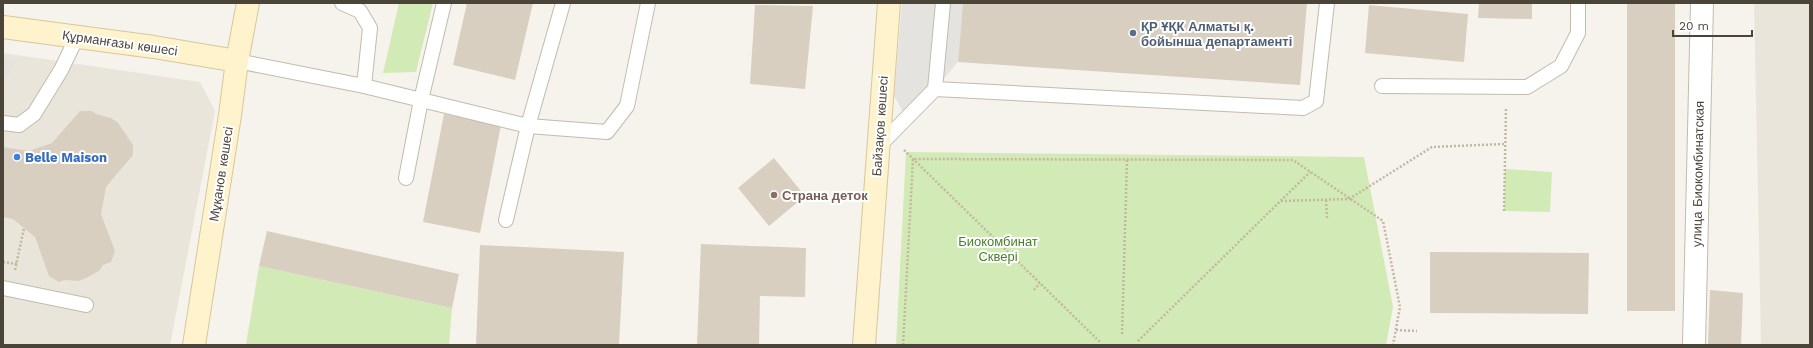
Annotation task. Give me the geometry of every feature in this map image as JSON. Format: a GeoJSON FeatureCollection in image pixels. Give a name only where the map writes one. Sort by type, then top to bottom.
{"type":"FeatureCollection","features":[{"type":"Feature","properties":{"kind":"street","name":"Мұқанов көшесі"},"geometry":{"type":"LineString","coordinates":[[194,345],[230,116],[237,61],[248,3]]}},
{"type":"Feature","properties":{"kind":"street","name":"Байзақов көшесі"},"geometry":{"type":"LineString","coordinates":[[864,345],[889,3]]}},
{"type":"Feature","properties":{"kind":"street","name":"улица Биокомбинатская"},"geometry":{"type":"LineString","coordinates":[[1694,345],[1702,3]]}},
{"type":"Feature","properties":{"kind":"street","name":"Құрманғазы көшесі"},"geometry":{"type":"LineString","coordinates":[[3,28],[154,47],[237,61]]}},
{"type":"Feature","properties":{"kind":"lane"},"geometry":{"type":"LineString","coordinates":[[342,3],[360,11],[370,28],[364,86]]}},
{"type":"Feature","properties":{"kind":"lane"},"geometry":{"type":"LineString","coordinates":[[406,178],[421,100],[444,3]]}},
{"type":"Feature","properties":{"kind":"lane"},"geometry":{"type":"LineString","coordinates":[[506,220],[528,126],[563,3]]}},
{"type":"Feature","properties":{"kind":"lane"},"geometry":{"type":"LineString","coordinates":[[237,61],[364,86],[528,126],[607,132],[627,106],[648,3]]}},
{"type":"Feature","properties":{"kind":"lane"},"geometry":{"type":"LineString","coordinates":[[879,146],[935,90],[943,3]]}},
{"type":"Feature","properties":{"kind":"lane"},"geometry":{"type":"LineString","coordinates":[[935,90],[1303,108],[1316,101],[1327,3]]}},
{"type":"Feature","properties":{"kind":"lane"},"geometry":{"type":"LineString","coordinates":[[1382,86],[1527,87],[1561,66],[1578,33],[1578,3]]}},
{"type":"Feature","properties":{"kind":"lane"},"geometry":{"type":"LineString","coordinates":[[3,123],[19,125],[34,114],[61,70],[77,37]]}},
{"type":"Feature","properties":{"kind":"lane"},"geometry":{"type":"LineString","coordinates":[[7,288],[86,305]]}},
{"type":"Feature","properties":{"kind":"path"},"geometry":{"type":"LineString","coordinates":[[1504,211],[1506,87]]}},
{"type":"Feature","properties":{"kind":"path"},"geometry":{"type":"LineString","coordinates":[[1280,201],[1349,199],[1432,147],[1505,144]]}},
{"type":"Feature","properties":{"kind":"path"},"geometry":{"type":"LineString","coordinates":[[903,148],[1101,343]]}},
{"type":"Feature","properties":{"kind":"path"},"geometry":{"type":"LineString","coordinates":[[913,159],[1293,160],[1382,221],[1400,307],[1393,345]]}},
{"type":"Feature","properties":{"kind":"path"},"geometry":{"type":"LineString","coordinates":[[913,159],[903,345],[916,345]]}},
{"type":"Feature","properties":{"kind":"path"},"geometry":{"type":"LineString","coordinates":[[1122,334],[1127,160]]}},
{"type":"Feature","properties":{"kind":"path"},"geometry":{"type":"LineString","coordinates":[[1138,341],[1310,172]]}},
{"type":"Feature","properties":{"kind":"path"},"geometry":{"type":"LineString","coordinates":[[1326,200],[1327,219]]}},
{"type":"Feature","properties":{"kind":"path"},"geometry":{"type":"LineString","coordinates":[[7,288],[17,264],[24,228]]}},
{"type":"Feature","properties":{"kind":"path"},"geometry":{"type":"LineString","coordinates":[[988,245],[994,238]]}},
{"type":"Feature","properties":{"kind":"path"},"geometry":{"type":"LineString","coordinates":[[3,262],[17,264]]}},
{"type":"Feature","properties":{"kind":"path"},"geometry":{"type":"LineString","coordinates":[[1034,290],[1040,283]]}},
{"type":"Feature","properties":{"kind":"path"},"geometry":{"type":"LineString","coordinates":[[1396,330],[1417,331]]}},
{"type":"Feature","properties":{"kind":"shaded area"},"geometry":{"type":"Polygon","coordinates":[[[902,3],[963,3],[958,62],[907,118],[894,96],[902,3]]]}},
{"type":"Feature","properties":{"kind":"shaded area"},"geometry":{"type":"Polygon","coordinates":[[[1754,3],[1810,3],[1810,345],[1761,345],[1754,3]]]}},
{"type":"Feature","properties":{"kind":"shaded area"},"geometry":{"type":"Polygon","coordinates":[[[3,53],[200,82],[215,111],[170,345],[3,345],[3,53]]]}},
{"type":"Feature","properties":{"kind":"shaded area"},"geometry":{"type":"Polygon","coordinates":[[[3,57],[19,59],[3,84],[3,57]]]}},
{"type":"Feature","properties":{"kind":"green space"},"geometry":{"type":"Polygon","coordinates":[[[399,3],[433,3],[416,72],[383,73],[399,3]]]}},
{"type":"Feature","properties":{"kind":"green space","name":"Биокомбинат Сквері"},"geometry":{"type":"Polygon","coordinates":[[[906,152],[1364,157],[1393,307],[1386,345],[896,345],[906,152]]]}},
{"type":"Feature","properties":{"kind":"green space"},"geometry":{"type":"Polygon","coordinates":[[[1505,169],[1552,172],[1550,212],[1504,211],[1505,169]]]}},
{"type":"Feature","properties":{"kind":"green space"},"geometry":{"type":"Polygon","coordinates":[[[259,266],[452,308],[449,345],[246,345],[259,266]]]}},
{"type":"Feature","properties":{"kind":"building"},"geometry":{"type":"Polygon","coordinates":[[[467,3],[533,3],[515,80],[453,65],[467,3]]]}},
{"type":"Feature","properties":{"kind":"building","name":"ҚР ҰҚК Алматы қ. бойынша департаменті"},"geometry":{"type":"Polygon","coordinates":[[[963,3],[1307,3],[1300,85],[958,62],[963,3]]]}},
{"type":"Feature","properties":{"kind":"building"},"geometry":{"type":"Polygon","coordinates":[[[1479,3],[1532,3],[1532,19],[1478,18],[1479,3]]]}},
{"type":"Feature","properties":{"kind":"building"},"geometry":{"type":"Polygon","coordinates":[[[1627,3],[1675,3],[1675,311],[1627,311],[1627,3]]]}},
{"type":"Feature","properties":{"kind":"building"},"geometry":{"type":"Polygon","coordinates":[[[755,5],[813,6],[805,89],[750,84],[755,5]]]}},
{"type":"Feature","properties":{"kind":"building"},"geometry":{"type":"Polygon","coordinates":[[[1369,5],[1468,14],[1464,62],[1365,53],[1369,5]]]}},
{"type":"Feature","properties":{"kind":"building"},"geometry":{"type":"Polygon","coordinates":[[[80,111],[92,111],[96,114],[111,118],[118,123],[133,145],[133,155],[106,187],[101,214],[115,251],[111,262],[103,265],[99,271],[79,281],[64,280],[59,282],[49,276],[35,237],[13,219],[3,217],[3,147],[29,151],[52,143],[80,111]]]}},
{"type":"Feature","properties":{"kind":"building"},"geometry":{"type":"Polygon","coordinates":[[[444,114],[501,125],[480,233],[423,222],[444,114]]]}},
{"type":"Feature","properties":{"kind":"building"},"geometry":{"type":"Polygon","coordinates":[[[774,158],[805,196],[769,226],[738,188],[774,158]]]}},
{"type":"Feature","properties":{"kind":"building"},"geometry":{"type":"Polygon","coordinates":[[[267,231],[459,274],[452,308],[259,266],[267,231]]]}},
{"type":"Feature","properties":{"kind":"building"},"geometry":{"type":"Polygon","coordinates":[[[701,244],[806,248],[805,297],[760,296],[759,345],[697,345],[701,244]]]}},
{"type":"Feature","properties":{"kind":"building"},"geometry":{"type":"Polygon","coordinates":[[[480,245],[624,252],[619,345],[476,345],[480,245]]]}},
{"type":"Feature","properties":{"kind":"building"},"geometry":{"type":"Polygon","coordinates":[[[1430,252],[1589,253],[1588,314],[1430,313],[1430,252]]]}},
{"type":"Feature","properties":{"kind":"building"},"geometry":{"type":"Polygon","coordinates":[[[1710,290],[1743,293],[1741,345],[1708,345],[1710,290]]]}},
{"type":"Feature","properties":{"kind":"place","name":"ҚР ҰҚК Алматы қ. бойынша департаменті"},"geometry":{"type":"Point","coordinates":[1133,33]}},
{"type":"Feature","properties":{"kind":"place","name":"Belle Maison"},"geometry":{"type":"Point","coordinates":[17,157]}},
{"type":"Feature","properties":{"kind":"place","name":"Страна деток"},"geometry":{"type":"Point","coordinates":[774,195]}}]}
